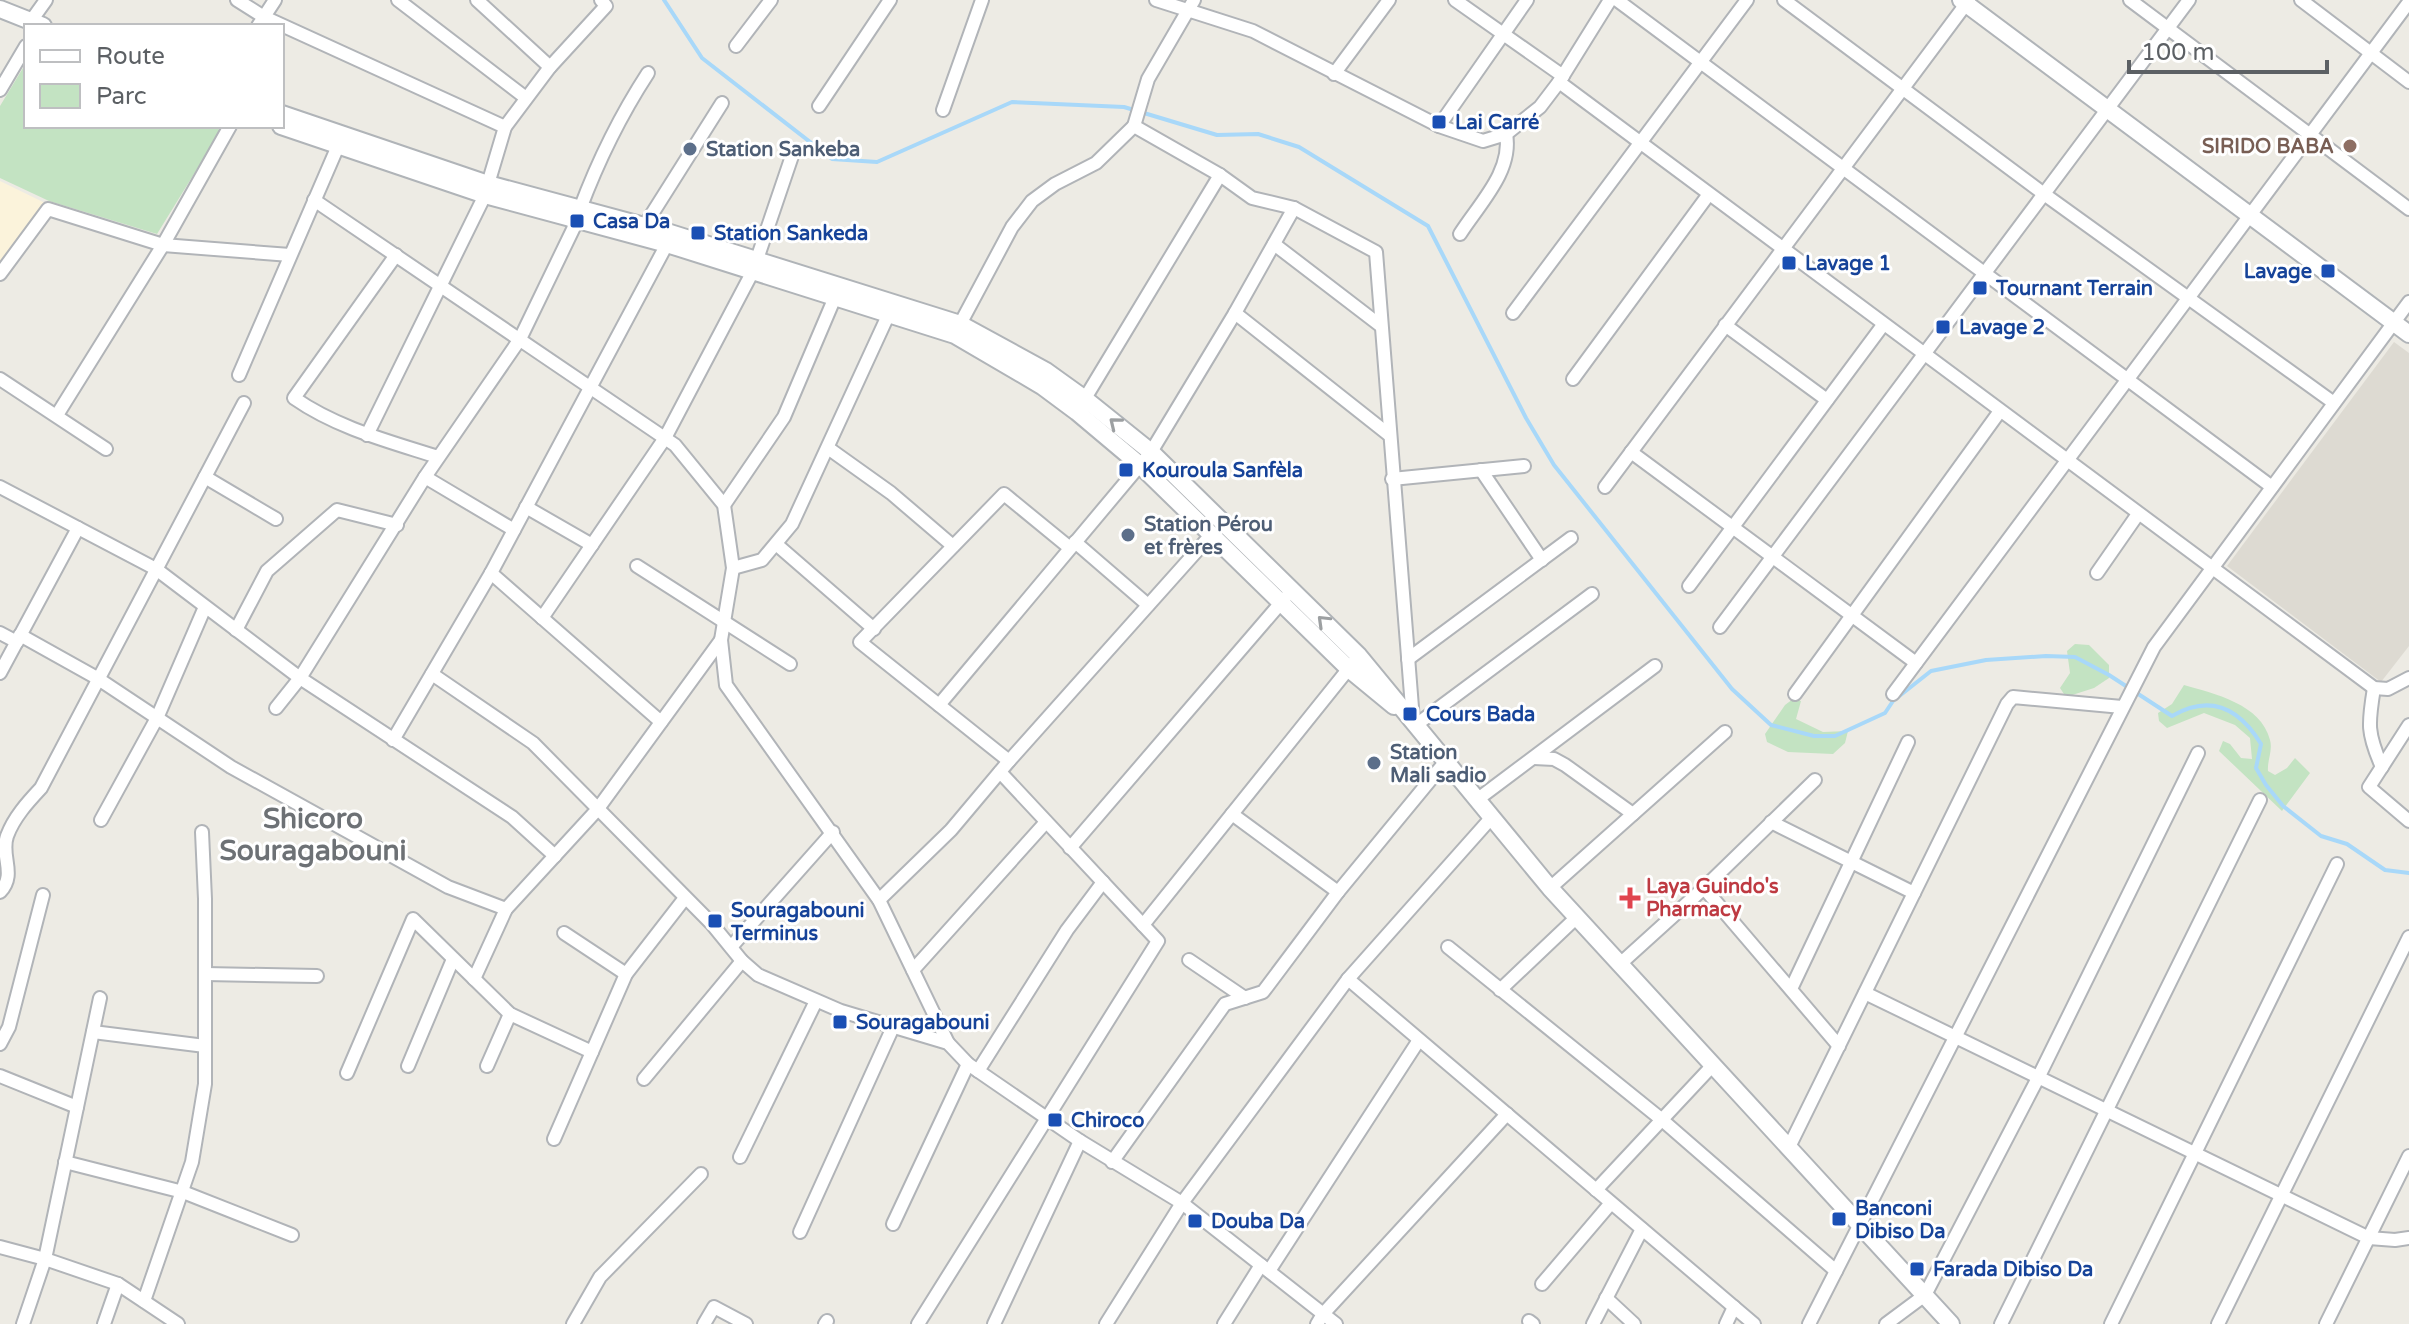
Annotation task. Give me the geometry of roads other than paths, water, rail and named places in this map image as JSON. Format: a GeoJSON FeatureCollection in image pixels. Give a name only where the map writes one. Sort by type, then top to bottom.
{"type":"FeatureCollection","features":[{"type":"Feature","properties":{"kind":"main road"},"geometry":{"type":"LineString","coordinates":[[1965,1],[2409,334]]}},
{"type":"Feature","properties":{"kind":"main road"},"geometry":{"type":"LineString","coordinates":[[0,9],[29,24]]}},
{"type":"Feature","properties":{"kind":"main road"},"geometry":{"type":"LineString","coordinates":[[0,21],[24,25]]}},
{"type":"Feature","properties":{"kind":"main road"},"geometry":{"type":"LineString","coordinates":[[284,115],[486,189]]}},
{"type":"Feature","properties":{"kind":"main road"},"geometry":{"type":"LineString","coordinates":[[284,127],[667,244],[754,265]]}},
{"type":"Feature","properties":{"kind":"main road"},"geometry":{"type":"LineString","coordinates":[[578,215],[645,225],[754,265],[957,330],[1042,386],[1081,405],[1151,452],[1286,596],[1414,723],[1550,888],[1951,1324]]}},
{"type":"Feature","properties":{"kind":"main road"},"geometry":{"type":"LineString","coordinates":[[1081,405],[1211,535],[1286,596]]}},
{"type":"Feature","properties":{"kind":"street"},"geometry":{"type":"LineString","coordinates":[[34,24],[46,0]]}},
{"type":"Feature","properties":{"kind":"street"},"geometry":{"type":"LineString","coordinates":[[237,0],[261,21],[275,0]]}},
{"type":"Feature","properties":{"kind":"street"},"geometry":{"type":"LineString","coordinates":[[398,0],[526,98]]}},
{"type":"Feature","properties":{"kind":"street"},"geometry":{"type":"LineString","coordinates":[[477,0],[550,67]]}},
{"type":"Feature","properties":{"kind":"street"},"geometry":{"type":"LineString","coordinates":[[367,435],[442,286],[486,189],[505,127],[550,67],[606,6],[601,0]]}},
{"type":"Feature","properties":{"kind":"street"},"geometry":{"type":"LineString","coordinates":[[736,46],[771,0]]}},
{"type":"Feature","properties":{"kind":"street"},"geometry":{"type":"LineString","coordinates":[[819,106],[890,0]]}},
{"type":"Feature","properties":{"kind":"street"},"geometry":{"type":"LineString","coordinates":[[943,110],[982,0]]}},
{"type":"Feature","properties":{"kind":"street"},"geometry":{"type":"LineString","coordinates":[[1156,0],[1191,5],[1253,31],[1439,126],[1483,141],[1506,134],[1540,107],[1610,0]]}},
{"type":"Feature","properties":{"kind":"street"},"geometry":{"type":"LineString","coordinates":[[1334,74],[1389,0]]}},
{"type":"Feature","properties":{"kind":"street"},"geometry":{"type":"LineString","coordinates":[[1455,0],[1883,325],[2374,688],[2388,689],[2409,678]]}},
{"type":"Feature","properties":{"kind":"street"},"geometry":{"type":"LineString","coordinates":[[1439,126],[1527,0]]}},
{"type":"Feature","properties":{"kind":"street"},"geometry":{"type":"LineString","coordinates":[[1617,0],[2272,487]]}},
{"type":"Feature","properties":{"kind":"street"},"geometry":{"type":"LineString","coordinates":[[1513,313],[1747,0]]}},
{"type":"Feature","properties":{"kind":"street"},"geometry":{"type":"LineString","coordinates":[[1784,0],[2044,194],[2334,403]]}},
{"type":"Feature","properties":{"kind":"street"},"geometry":{"type":"LineString","coordinates":[[2130,0],[2409,209]]}},
{"type":"Feature","properties":{"kind":"street"},"geometry":{"type":"LineString","coordinates":[[1720,627],[2189,0]]}},
{"type":"Feature","properties":{"kind":"street"},"geometry":{"type":"LineString","coordinates":[[2301,0],[2409,82]]}},
{"type":"Feature","properties":{"kind":"street"},"geometry":{"type":"LineString","coordinates":[[1605,487],[1965,1]]}},
{"type":"Feature","properties":{"kind":"street"},"geometry":{"type":"LineString","coordinates":[[1893,694],[2409,2]]}},
{"type":"Feature","properties":{"kind":"street"},"geometry":{"type":"LineString","coordinates":[[957,330],[1012,227],[1032,201],[1055,184],[1096,163],[1134,126],[1148,79],[1191,5]]}},
{"type":"Feature","properties":{"kind":"street"},"geometry":{"type":"LineString","coordinates":[[284,31],[505,127]]}},
{"type":"Feature","properties":{"kind":"street"},"geometry":{"type":"LineString","coordinates":[[0,90],[24,49]]}},
{"type":"Feature","properties":{"kind":"street"},"geometry":{"type":"LineString","coordinates":[[276,708],[300,678],[425,477],[520,339],[578,215],[607,144],[648,73]]}},
{"type":"Feature","properties":{"kind":"street"},"geometry":{"type":"LineString","coordinates":[[645,225],[722,103]]}},
{"type":"Feature","properties":{"kind":"street"},"geometry":{"type":"LineString","coordinates":[[1134,126],[1220,175],[1252,198],[1294,208],[1376,252],[1388,434],[1414,723]]}},
{"type":"Feature","properties":{"kind":"street"},"geometry":{"type":"LineString","coordinates":[[57,415],[163,245],[229,128]]}},
{"type":"Feature","properties":{"kind":"street"},"geometry":{"type":"LineString","coordinates":[[1460,234],[1506,163],[1509,149],[1506,134]]}},
{"type":"Feature","properties":{"kind":"street"},"geometry":{"type":"LineString","coordinates":[[239,375],[338,146]]}},
{"type":"Feature","properties":{"kind":"street"},"geometry":{"type":"LineString","coordinates":[[542,618],[665,438],[754,265],[793,153]]}},
{"type":"Feature","properties":{"kind":"street"},"geometry":{"type":"LineString","coordinates":[[1081,405],[1220,175]]}},
{"type":"Feature","properties":{"kind":"street"},"geometry":{"type":"LineString","coordinates":[[1573,379],[1709,194]]}},
{"type":"Feature","properties":{"kind":"street"},"geometry":{"type":"LineString","coordinates":[[314,200],[675,445],[724,505],[733,568],[721,640],[726,685],[879,900],[948,1043],[973,1067],[1080,1141],[1182,1203],[1265,1268],[1320,1319],[1336,1324]]}},
{"type":"Feature","properties":{"kind":"street"},"geometry":{"type":"LineString","coordinates":[[939,705],[1151,452],[1294,208]]}},
{"type":"Feature","properties":{"kind":"street"},"geometry":{"type":"LineString","coordinates":[[0,274],[48,209],[163,245],[290,255]]}},
{"type":"Feature","properties":{"kind":"street"},"geometry":{"type":"LineString","coordinates":[[393,740],[491,573],[667,244]]}},
{"type":"Feature","properties":{"kind":"street"},"geometry":{"type":"LineString","coordinates":[[1274,244],[1381,326]]}},
{"type":"Feature","properties":{"kind":"street"},"geometry":{"type":"LineString","coordinates":[[396,255],[294,398],[318,415],[367,435],[438,457]]}},
{"type":"Feature","properties":{"kind":"street"},"geometry":{"type":"LineString","coordinates":[[724,505],[784,417],[838,291]]}},
{"type":"Feature","properties":{"kind":"street"},"geometry":{"type":"LineString","coordinates":[[1809,1324],[2154,647],[2409,302]]}},
{"type":"Feature","properties":{"kind":"street"},"geometry":{"type":"LineString","coordinates":[[733,568],[762,560],[792,524],[891,308]]}},
{"type":"Feature","properties":{"kind":"street"},"geometry":{"type":"LineString","coordinates":[[1235,313],[1388,434]]}},
{"type":"Feature","properties":{"kind":"street"},"geometry":{"type":"LineString","coordinates":[[1725,325],[1827,400]]}},
{"type":"Feature","properties":{"kind":"street"},"geometry":{"type":"LineString","coordinates":[[1689,586],[1883,325]]}},
{"type":"Feature","properties":{"kind":"street"},"geometry":{"type":"LineString","coordinates":[[0,379],[106,449]]}},
{"type":"Feature","properties":{"kind":"street"},"geometry":{"type":"LineString","coordinates":[[0,892],[7,884],[9,868],[5,843],[7,835],[21,810],[41,788],[244,403]]}},
{"type":"Feature","properties":{"kind":"street"},"geometry":{"type":"LineString","coordinates":[[1795,694],[2000,411]]}},
{"type":"Feature","properties":{"kind":"street"},"geometry":{"type":"LineString","coordinates":[[828,448],[891,493],[953,546]]}},
{"type":"Feature","properties":{"kind":"street"},"geometry":{"type":"LineString","coordinates":[[1631,452],[1916,663]]}},
{"type":"Feature","properties":{"kind":"street"},"geometry":{"type":"LineString","coordinates":[[1392,479],[1524,466]]}},
{"type":"Feature","properties":{"kind":"street"},"geometry":{"type":"LineString","coordinates":[[1481,470],[1542,560]]}},
{"type":"Feature","properties":{"kind":"street"},"geometry":{"type":"LineString","coordinates":[[205,477],[276,519]]}},
{"type":"Feature","properties":{"kind":"street"},"geometry":{"type":"LineString","coordinates":[[425,477],[514,530]]}},
{"type":"Feature","properties":{"kind":"street"},"geometry":{"type":"LineString","coordinates":[[0,487],[156,569],[300,678],[512,817],[555,856]]}},
{"type":"Feature","properties":{"kind":"street"},"geometry":{"type":"LineString","coordinates":[[1009,761],[860,642],[1004,494],[1148,605]]}},
{"type":"Feature","properties":{"kind":"street"},"geometry":{"type":"LineString","coordinates":[[526,507],[592,545]]}},
{"type":"Feature","properties":{"kind":"street"},"geometry":{"type":"LineString","coordinates":[[236,630],[267,571],[337,510],[397,525]]}},
{"type":"Feature","properties":{"kind":"street"},"geometry":{"type":"LineString","coordinates":[[2097,573],[2138,514]]}},
{"type":"Feature","properties":{"kind":"street"},"geometry":{"type":"LineString","coordinates":[[0,673],[78,528]]}},
{"type":"Feature","properties":{"kind":"street"},"geometry":{"type":"LineString","coordinates":[[879,900],[951,830],[1211,535]]}},
{"type":"Feature","properties":{"kind":"street"},"geometry":{"type":"LineString","coordinates":[[1408,659],[1571,538]]}},
{"type":"Feature","properties":{"kind":"street"},"geometry":{"type":"LineString","coordinates":[[776,544],[874,629]]}},
{"type":"Feature","properties":{"kind":"street"},"geometry":{"type":"LineString","coordinates":[[637,566],[790,664]]}},
{"type":"Feature","properties":{"kind":"street"},"geometry":{"type":"LineString","coordinates":[[491,573],[661,722]]}},
{"type":"Feature","properties":{"kind":"street"},"geometry":{"type":"LineString","coordinates":[[1414,723],[1592,594]]}},
{"type":"Feature","properties":{"kind":"street"},"geometry":{"type":"LineString","coordinates":[[1070,848],[1286,596]]}},
{"type":"Feature","properties":{"kind":"street"},"geometry":{"type":"LineString","coordinates":[[101,820],[157,718],[205,607]]}},
{"type":"Feature","properties":{"kind":"street"},"geometry":{"type":"LineString","coordinates":[[0,633],[97,678],[231,767],[448,887],[506,909]]}},
{"type":"Feature","properties":{"kind":"street"},"geometry":{"type":"LineString","coordinates":[[474,979],[506,909],[597,810],[721,640]]}},
{"type":"Feature","properties":{"kind":"street"},"geometry":{"type":"LineString","coordinates":[[1143,925],[1354,662]]}},
{"type":"Feature","properties":{"kind":"street"},"geometry":{"type":"LineString","coordinates":[[1478,799],[1655,666]]}},
{"type":"Feature","properties":{"kind":"street"},"geometry":{"type":"LineString","coordinates":[[432,674],[533,743],[711,923],[742,961],[758,975],[816,1001],[948,1043]]}},
{"type":"Feature","properties":{"kind":"street"},"geometry":{"type":"LineString","coordinates":[[2374,688],[2368,724],[2371,742],[2382,767]]}},
{"type":"Feature","properties":{"kind":"street"},"geometry":{"type":"LineString","coordinates":[[1789,1147],[2013,697],[2122,707]]}},
{"type":"Feature","properties":{"kind":"street"},"geometry":{"type":"LineString","coordinates":[[2409,725],[2403,745],[2382,767],[2369,787],[2409,821]]}},
{"type":"Feature","properties":{"kind":"street"},"geometry":{"type":"LineString","coordinates":[[1550,888],[1725,732]]}},
{"type":"Feature","properties":{"kind":"street"},"geometry":{"type":"LineString","coordinates":[[1791,989],[1908,742]]}},
{"type":"Feature","properties":{"kind":"street"},"geometry":{"type":"LineString","coordinates":[[1886,1324],[1925,1295],[2038,1078],[2198,753]]}},
{"type":"Feature","properties":{"kind":"street"},"geometry":{"type":"LineString","coordinates":[[1534,758],[1554,759],[1565,765],[1633,814]]}},
{"type":"Feature","properties":{"kind":"street"},"geometry":{"type":"LineString","coordinates":[[1112,1162],[1225,1004],[1263,992],[1338,892],[1446,761]]}},
{"type":"Feature","properties":{"kind":"street"},"geometry":{"type":"LineString","coordinates":[[918,1324],[1158,941],[1000,772]]}},
{"type":"Feature","properties":{"kind":"street"},"geometry":{"type":"LineString","coordinates":[[1620,964],[1815,780]]}},
{"type":"Feature","properties":{"kind":"street"},"geometry":{"type":"LineString","coordinates":[[2001,1324],[2260,800]]}},
{"type":"Feature","properties":{"kind":"street"},"geometry":{"type":"LineString","coordinates":[[1232,814],[1338,892]]}},
{"type":"Feature","properties":{"kind":"street"},"geometry":{"type":"LineString","coordinates":[[1106,1324],[1182,1203],[1348,979],[1492,817]]}},
{"type":"Feature","properties":{"kind":"street"},"geometry":{"type":"LineString","coordinates":[[913,970],[1046,822]]}},
{"type":"Feature","properties":{"kind":"street"},"geometry":{"type":"LineString","coordinates":[[1771,822],[1914,893]]}},
{"type":"Feature","properties":{"kind":"street"},"geometry":{"type":"LineString","coordinates":[[144,1301],[192,1162],[205,1084],[202,832]]}},
{"type":"Feature","properties":{"kind":"street"},"geometry":{"type":"LineString","coordinates":[[731,947],[833,832]]}},
{"type":"Feature","properties":{"kind":"street"},"geometry":{"type":"LineString","coordinates":[[2111,1324],[2337,864]]}},
{"type":"Feature","properties":{"kind":"street"},"geometry":{"type":"LineString","coordinates":[[893,1224],[973,1067],[1103,882]]}},
{"type":"Feature","properties":{"kind":"street"},"geometry":{"type":"LineString","coordinates":[[1704,888],[1839,1046]]}},
{"type":"Feature","properties":{"kind":"street"},"geometry":{"type":"LineString","coordinates":[[0,1044],[9,1027],[43,895]]}},
{"type":"Feature","properties":{"kind":"street"},"geometry":{"type":"LineString","coordinates":[[554,1139],[626,974],[685,898]]}},
{"type":"Feature","properties":{"kind":"street"},"geometry":{"type":"LineString","coordinates":[[1500,990],[1577,917]]}},
{"type":"Feature","properties":{"kind":"street"},"geometry":{"type":"LineString","coordinates":[[347,1073],[413,919],[510,1014],[592,1052]]}},
{"type":"Feature","properties":{"kind":"street"},"geometry":{"type":"LineString","coordinates":[[564,933],[626,974]]}},
{"type":"Feature","properties":{"kind":"street"},"geometry":{"type":"LineString","coordinates":[[2218,1324],[2409,937]]}},
{"type":"Feature","properties":{"kind":"street"},"geometry":{"type":"LineString","coordinates":[[1448,947],[1661,1119],[1836,1271]]}},
{"type":"Feature","properties":{"kind":"street"},"geometry":{"type":"LineString","coordinates":[[408,1066],[453,959]]}},
{"type":"Feature","properties":{"kind":"street"},"geometry":{"type":"LineString","coordinates":[[1189,960],[1245,998]]}},
{"type":"Feature","properties":{"kind":"street"},"geometry":{"type":"LineString","coordinates":[[644,1079],[742,961]]}},
{"type":"Feature","properties":{"kind":"street"},"geometry":{"type":"LineString","coordinates":[[205,974],[317,976]]}},
{"type":"Feature","properties":{"kind":"street"},"geometry":{"type":"LineString","coordinates":[[1348,979],[1754,1324]]}},
{"type":"Feature","properties":{"kind":"street"},"geometry":{"type":"LineString","coordinates":[[1865,993],[2369,1238],[2409,1238]]}},
{"type":"Feature","properties":{"kind":"street"},"geometry":{"type":"LineString","coordinates":[[23,1324],[45,1259],[100,998]]}},
{"type":"Feature","properties":{"kind":"street"},"geometry":{"type":"LineString","coordinates":[[740,1157],[816,1001]]}},
{"type":"Feature","properties":{"kind":"street"},"geometry":{"type":"LineString","coordinates":[[487,1066],[510,1014]]}},
{"type":"Feature","properties":{"kind":"street"},"geometry":{"type":"LineString","coordinates":[[800,1232],[893,1027]]}},
{"type":"Feature","properties":{"kind":"street"},"geometry":{"type":"LineString","coordinates":[[93,1032],[205,1046]]}},
{"type":"Feature","properties":{"kind":"street"},"geometry":{"type":"LineString","coordinates":[[1224,1324],[1419,1040]]}},
{"type":"Feature","properties":{"kind":"street"},"geometry":{"type":"LineString","coordinates":[[1596,1190],[1713,1065]]}},
{"type":"Feature","properties":{"kind":"street"},"geometry":{"type":"LineString","coordinates":[[0,1076],[77,1107]]}},
{"type":"Feature","properties":{"kind":"street"},"geometry":{"type":"LineString","coordinates":[[1320,1319],[1507,1114]]}},
{"type":"Feature","properties":{"kind":"street"},"geometry":{"type":"LineString","coordinates":[[994,1324],[1080,1141]]}},
{"type":"Feature","properties":{"kind":"street"},"geometry":{"type":"LineString","coordinates":[[2326,1324],[2409,1156]]}},
{"type":"Feature","properties":{"kind":"street"},"geometry":{"type":"LineString","coordinates":[[65,1162],[183,1192],[292,1235]]}},
{"type":"Feature","properties":{"kind":"street"},"geometry":{"type":"LineString","coordinates":[[573,1324],[600,1277],[701,1174]]}},
{"type":"Feature","properties":{"kind":"street"},"geometry":{"type":"LineString","coordinates":[[1542,1284],[1611,1203]]}},
{"type":"Feature","properties":{"kind":"street"},"geometry":{"type":"LineString","coordinates":[[1593,1324],[1642,1229]]}},
{"type":"Feature","properties":{"kind":"street"},"geometry":{"type":"LineString","coordinates":[[0,1247],[118,1284],[178,1324]]}},
{"type":"Feature","properties":{"kind":"street"},"geometry":{"type":"LineString","coordinates":[[104,1324],[118,1284]]}},
{"type":"Feature","properties":{"kind":"street"},"geometry":{"type":"LineString","coordinates":[[1606,1298],[1634,1324]]}},
{"type":"Feature","properties":{"kind":"street"},"geometry":{"type":"LineString","coordinates":[[704,1324],[714,1307],[746,1324]]}},
{"type":"Feature","properties":{"kind":"street"},"geometry":{"type":"LineString","coordinates":[[1726,1324],[1734,1307]]}},
{"type":"Feature","properties":{"kind":"waterway"},"geometry":{"type":"LineString","coordinates":[[664,0],[702,58],[832,159],[877,162],[1012,102],[1124,107],[1217,135],[1258,134],[1299,147],[1428,226],[1526,418],[1554,465],[1732,689],[1771,725],[1814,736],[1835,736],[1885,713],[1893,701],[1931,671],[1986,660],[2075,657],[2172,716],[2199,706],[2222,708],[2233,714],[2243,721],[2261,744],[2256,768],[2283,806],[2321,836],[2347,844],[2385,870],[2409,873]]}},
{"type":"Feature","properties":{"kind":"place","name":"Lai Carré"},"geometry":{"type":"Point","coordinates":[1439,122]}},
{"type":"Feature","properties":{"kind":"place","name":"SIRIDO BABA"},"geometry":{"type":"Point","coordinates":[2350,146]}},
{"type":"Feature","properties":{"kind":"place","name":"Station Sankeba"},"geometry":{"type":"Point","coordinates":[690,149]}},
{"type":"Feature","properties":{"kind":"place","name":"Casa Da"},"geometry":{"type":"Point","coordinates":[577,221]}},
{"type":"Feature","properties":{"kind":"place","name":"Station Sankeda"},"geometry":{"type":"Point","coordinates":[698,233]}},
{"type":"Feature","properties":{"kind":"place","name":"Lavage 1"},"geometry":{"type":"Point","coordinates":[1789,263]}},
{"type":"Feature","properties":{"kind":"place","name":"Lavage"},"geometry":{"type":"Point","coordinates":[2328,271]}},
{"type":"Feature","properties":{"kind":"place","name":"Tournant Terrain"},"geometry":{"type":"Point","coordinates":[1980,288]}},
{"type":"Feature","properties":{"kind":"place","name":"Lavage 2"},"geometry":{"type":"Point","coordinates":[1943,327]}},
{"type":"Feature","properties":{"kind":"place","name":"Kouroula Sanfèla"},"geometry":{"type":"Point","coordinates":[1126,470]}},
{"type":"Feature","properties":{"kind":"place","name":"Station Pérou et frères"},"geometry":{"type":"Point","coordinates":[1128,535]}},
{"type":"Feature","properties":{"kind":"place","name":"Cours Bada"},"geometry":{"type":"Point","coordinates":[1410,714]}},
{"type":"Feature","properties":{"kind":"place","name":"Station Mali sadio"},"geometry":{"type":"Point","coordinates":[1374,763]}},
{"type":"Feature","properties":{"kind":"place","name":"Laya Guindo's Pharmacy"},"geometry":{"type":"Point","coordinates":[1630,898]}},
{"type":"Feature","properties":{"kind":"place","name":"Souragabouni Terminus"},"geometry":{"type":"Point","coordinates":[715,921]}},
{"type":"Feature","properties":{"kind":"place","name":"Souragabouni"},"geometry":{"type":"Point","coordinates":[840,1022]}},
{"type":"Feature","properties":{"kind":"place","name":"Chiroco"},"geometry":{"type":"Point","coordinates":[1055,1120]}},
{"type":"Feature","properties":{"kind":"place","name":"Banconi Dibiso Da"},"geometry":{"type":"Point","coordinates":[1839,1219]}},
{"type":"Feature","properties":{"kind":"place","name":"Douba Da"},"geometry":{"type":"Point","coordinates":[1195,1221]}},
{"type":"Feature","properties":{"kind":"place","name":"Farada Dibiso Da"},"geometry":{"type":"Point","coordinates":[1917,1269]}},
{"type":"Feature","properties":{"kind":"district","name":"Shicoro Souragabouni"},"geometry":{"type":"Point","coordinates":[313,834]}}]}
